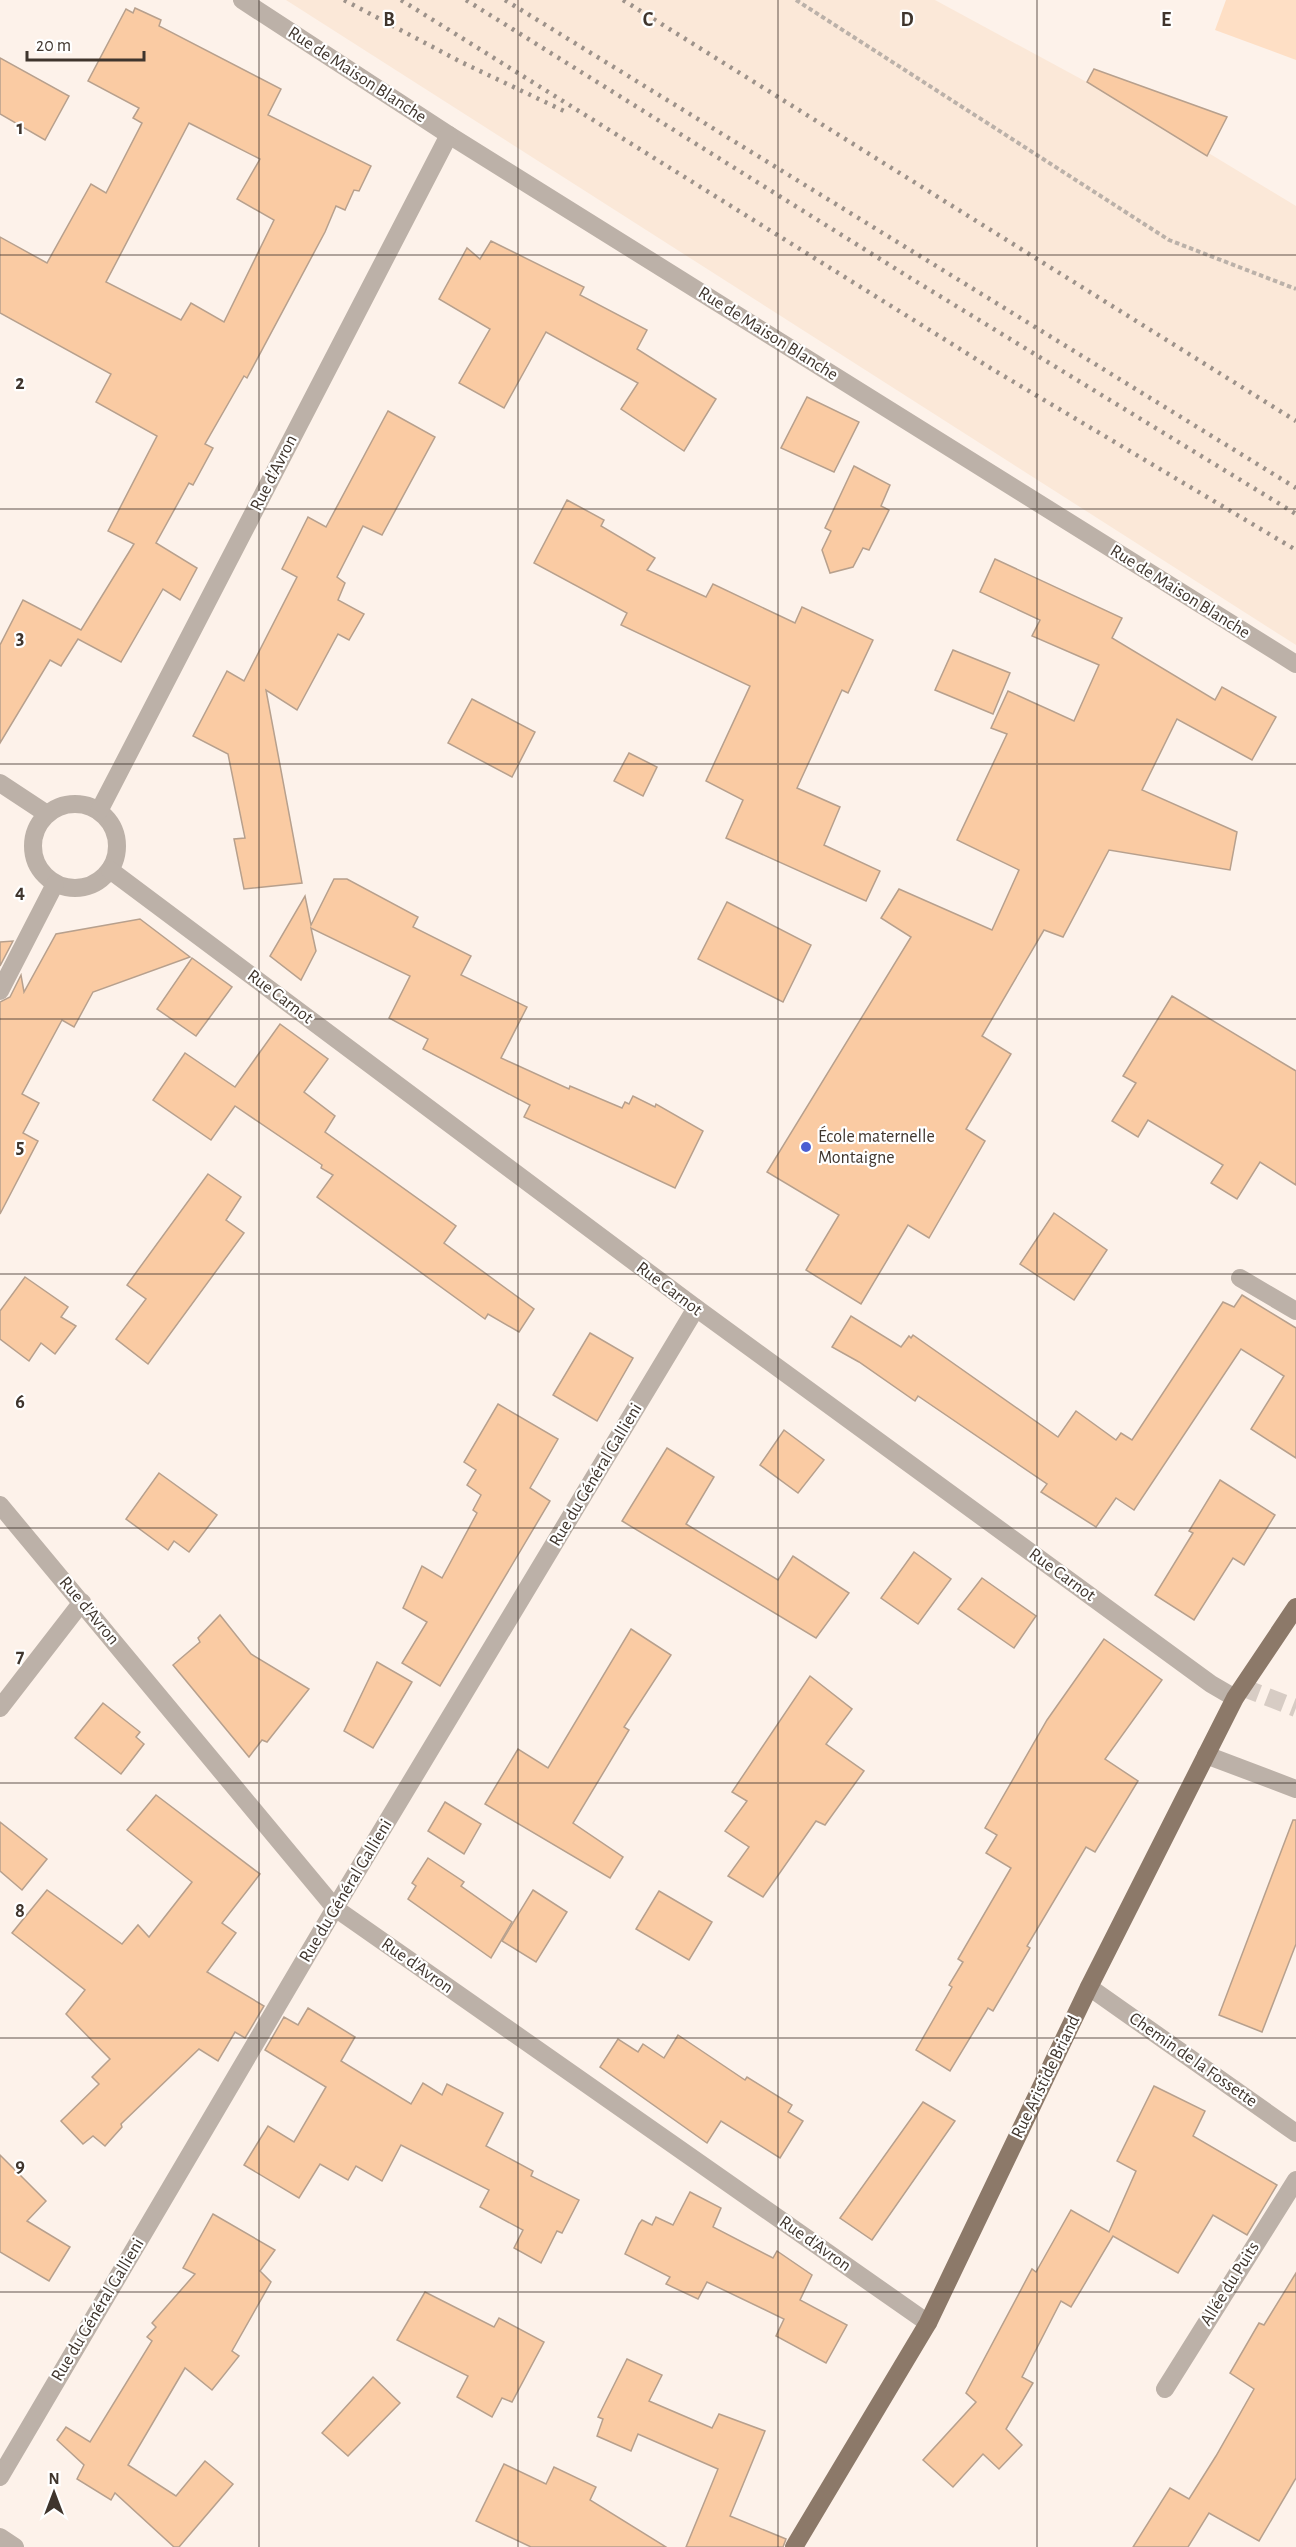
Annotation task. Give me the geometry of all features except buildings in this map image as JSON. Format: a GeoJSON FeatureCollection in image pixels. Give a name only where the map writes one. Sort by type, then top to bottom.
{"type":"FeatureCollection","features":[{"type":"Feature","properties":{"kind":"main road","name":"Rue Aristide Briand"},"geometry":{"type":"LineString","coordinates":[[794,2547],[928,2324],[1089,1988],[1235,1698],[1296,1607]]}},
{"type":"Feature","properties":{"kind":"street","name":"Rue de Maison Blanche"},"geometry":{"type":"LineString","coordinates":[[242,0],[449,135],[1296,664]]}},
{"type":"Feature","properties":{"kind":"street","name":"Rue d'Avron"},"geometry":{"type":"LineString","coordinates":[[99,811],[449,135]]}},
{"type":"Feature","properties":{"kind":"street"},"geometry":{"type":"LineString","coordinates":[[0,783],[47,814]]}},
{"type":"Feature","properties":{"kind":"street"},"geometry":{"type":"LineString","coordinates":[[72,804],[86,805],[99,811],[115,832],[116,858],[110,870],[102,879],[79,888],[56,884],[37,864],[33,851],[34,838],[47,814],[58,807],[72,804]]}},
{"type":"Feature","properties":{"kind":"street","name":"Rue Carnot"},"geometry":{"type":"LineString","coordinates":[[110,870],[696,1308],[1211,1684],[1235,1698]]}},
{"type":"Feature","properties":{"kind":"street"},"geometry":{"type":"LineString","coordinates":[[0,991],[56,884]]}},
{"type":"Feature","properties":{"kind":"street"},"geometry":{"type":"LineString","coordinates":[[1240,1278],[1296,1311]]}},
{"type":"Feature","properties":{"kind":"street","name":"Rue du Général Gallieni"},"geometry":{"type":"LineString","coordinates":[[0,2477],[335,1908],[696,1308]]}},
{"type":"Feature","properties":{"kind":"street","name":"Rue d'Avron"},"geometry":{"type":"LineString","coordinates":[[0,1506],[335,1908],[928,2324]]}},
{"type":"Feature","properties":{"kind":"street"},"geometry":{"type":"LineString","coordinates":[[0,1708],[82,1602]]}},
{"type":"Feature","properties":{"kind":"street"},"geometry":{"type":"LineString","coordinates":[[1206,1755],[1296,1790]]}},
{"type":"Feature","properties":{"kind":"street","name":"Chemin de la Fossette"},"geometry":{"type":"LineString","coordinates":[[1089,1988],[1296,2133]]}},
{"type":"Feature","properties":{"kind":"street","name":"Allée du Puits"},"geometry":{"type":"LineString","coordinates":[[1165,2389],[1296,2180]]}},
{"type":"Feature","properties":{"kind":"street"},"geometry":{"type":"LineString","coordinates":[[0,2537],[15,2547]]}},
{"type":"Feature","properties":{"kind":"path"},"geometry":{"type":"LineString","coordinates":[[796,0],[1169,240],[1296,289]]}},
{"type":"Feature","properties":{"kind":"shaded area"},"geometry":{"type":"Polygon","coordinates":[[[286,0],[935,0],[1131,106],[1296,206],[1296,645],[286,0]]]}},
{"type":"Feature","properties":{"kind":"shaded area"},"geometry":{"type":"Polygon","coordinates":[[[1226,0],[1296,0],[1296,60],[1215,30],[1226,0]]]}},
{"type":"Feature","properties":{"kind":"tunnel"},"geometry":{"type":"LineString","coordinates":[[1242,1687],[1296,1708]]}},
{"type":"Feature","properties":{"kind":"railway"},"geometry":{"type":"LineString","coordinates":[[344,0],[461,62],[564,111]]}},
{"type":"Feature","properties":{"kind":"railway"},"geometry":{"type":"LineString","coordinates":[[401,0],[992,369],[1296,550]]}},
{"type":"Feature","properties":{"kind":"railway"},"geometry":{"type":"LineString","coordinates":[[466,0],[912,279],[1296,514]]}},
{"type":"Feature","properties":{"kind":"railway"},"geometry":{"type":"LineString","coordinates":[[505,0],[1296,488]]}},
{"type":"Feature","properties":{"kind":"railway"},"geometry":{"type":"LineString","coordinates":[[623,0],[1296,421]]}},
{"type":"Feature","properties":{"kind":"place","name":"École maternelle Montaigne"},"geometry":{"type":"Point","coordinates":[806,1147]}}]}
